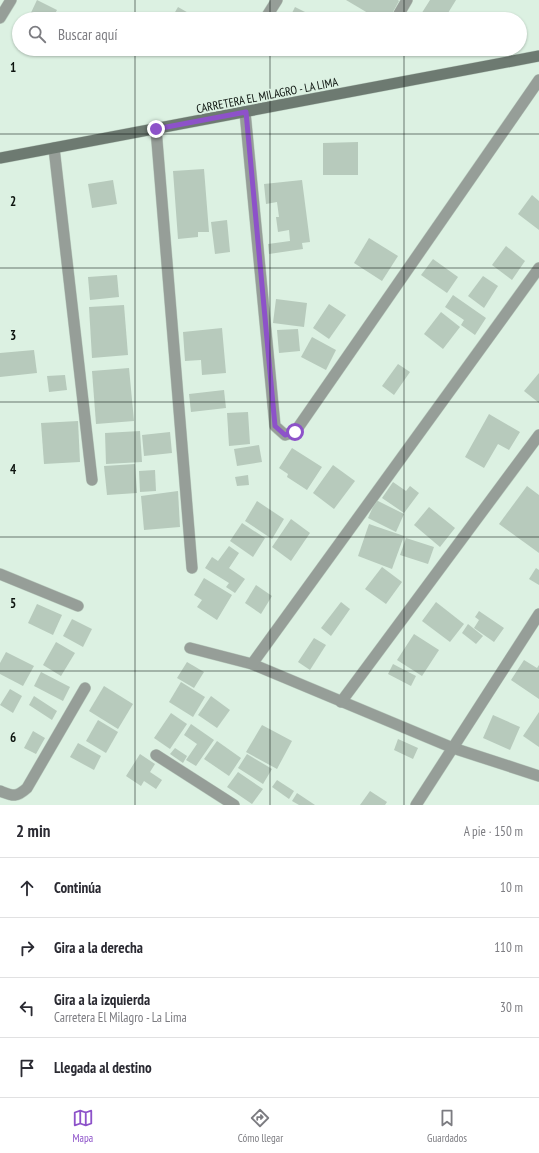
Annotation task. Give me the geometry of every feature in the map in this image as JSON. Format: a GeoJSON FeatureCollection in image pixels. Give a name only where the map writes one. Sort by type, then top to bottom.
{"type":"FeatureCollection","features":[{"type":"Feature","properties":{"kind":"main road","name":"CARRETERA EL MILAGRO - LA LIMA"},"geometry":{"type":"LineString","coordinates":[[0,158],[539,56]]}},
{"type":"Feature","properties":{"kind":"street"},"geometry":{"type":"LineString","coordinates":[[0,18],[10,0]]}},
{"type":"Feature","properties":{"kind":"street"},"geometry":{"type":"LineString","coordinates":[[269,12],[277,0]]}},
{"type":"Feature","properties":{"kind":"street"},"geometry":{"type":"LineString","coordinates":[[400,12],[407,0]]}},
{"type":"Feature","properties":{"kind":"street"},"geometry":{"type":"LineString","coordinates":[[246,112],[275,426],[285,435],[295,432],[539,80]]}},
{"type":"Feature","properties":{"kind":"street"},"geometry":{"type":"LineString","coordinates":[[156,129],[192,568]]}},
{"type":"Feature","properties":{"kind":"street"},"geometry":{"type":"LineString","coordinates":[[54,148],[92,480]]}},
{"type":"Feature","properties":{"kind":"street"},"geometry":{"type":"LineString","coordinates":[[252,664],[539,268]]}},
{"type":"Feature","properties":{"kind":"street"},"geometry":{"type":"LineString","coordinates":[[341,702],[539,435]]}},
{"type":"Feature","properties":{"kind":"street"},"geometry":{"type":"LineString","coordinates":[[0,574],[78,606]]}},
{"type":"Feature","properties":{"kind":"street"},"geometry":{"type":"LineString","coordinates":[[416,805],[539,614]]}},
{"type":"Feature","properties":{"kind":"street"},"geometry":{"type":"LineString","coordinates":[[190,648],[252,664],[452,748],[539,776]]}},
{"type":"Feature","properties":{"kind":"street"},"geometry":{"type":"LineString","coordinates":[[0,791],[13,796],[20,795],[27,788],[85,688]]}},
{"type":"Feature","properties":{"kind":"street"},"geometry":{"type":"LineString","coordinates":[[156,755],[234,805]]}},
{"type":"Feature","properties":{"kind":"building"},"geometry":{"type":"Polygon","coordinates":[[[37,0],[57,10],[56,12],[31,12],[37,0]]]}},
{"type":"Feature","properties":{"kind":"building"},"geometry":{"type":"Polygon","coordinates":[[[346,0],[399,1],[393,12],[366,12],[346,0]]]}},
{"type":"Feature","properties":{"kind":"building"},"geometry":{"type":"Polygon","coordinates":[[[430,0],[456,0],[449,12],[422,12],[430,0]]]}},
{"type":"Feature","properties":{"kind":"building"},"geometry":{"type":"Polygon","coordinates":[[[178,7],[187,12],[175,12],[178,7]]]}},
{"type":"Feature","properties":{"kind":"building"},"geometry":{"type":"Polygon","coordinates":[[[295,7],[305,12],[292,12],[295,7]]]}},
{"type":"Feature","properties":{"kind":"building"},"geometry":{"type":"Polygon","coordinates":[[[358,142],[358,175],[323,175],[323,143],[358,142]]]}},
{"type":"Feature","properties":{"kind":"building"},"geometry":{"type":"Polygon","coordinates":[[[204,169],[209,232],[198,232],[198,237],[178,239],[173,171],[204,169]]]}},
{"type":"Feature","properties":{"kind":"building"},"geometry":{"type":"Polygon","coordinates":[[[113,180],[117,204],[92,208],[88,184],[113,180]]]}},
{"type":"Feature","properties":{"kind":"building"},"geometry":{"type":"Polygon","coordinates":[[[302,180],[310,242],[302,243],[303,249],[269,254],[268,244],[290,241],[289,230],[278,232],[276,217],[279,217],[277,202],[266,204],[264,184],[302,180]]]}},
{"type":"Feature","properties":{"kind":"building"},"geometry":{"type":"Polygon","coordinates":[[[532,195],[539,201],[539,230],[518,214],[532,195]]]}},
{"type":"Feature","properties":{"kind":"building"},"geometry":{"type":"Polygon","coordinates":[[[227,220],[230,252],[215,254],[211,222],[227,220]]]}},
{"type":"Feature","properties":{"kind":"building"},"geometry":{"type":"Polygon","coordinates":[[[369,238],[398,256],[382,281],[354,263],[369,238]]]}},
{"type":"Feature","properties":{"kind":"building"},"geometry":{"type":"Polygon","coordinates":[[[506,246],[525,261],[512,280],[492,265],[506,246]]]}},
{"type":"Feature","properties":{"kind":"building"},"geometry":{"type":"Polygon","coordinates":[[[433,259],[458,277],[447,293],[421,275],[433,259]]]}},
{"type":"Feature","properties":{"kind":"building"},"geometry":{"type":"Polygon","coordinates":[[[117,275],[119,297],[90,300],[88,277],[117,275]]]}},
{"type":"Feature","properties":{"kind":"building"},"geometry":{"type":"Polygon","coordinates":[[[483,276],[498,286],[484,308],[468,296],[483,276]]]}},
{"type":"Feature","properties":{"kind":"building"},"geometry":{"type":"Polygon","coordinates":[[[453,295],[486,318],[475,335],[461,325],[464,320],[445,307],[453,295]]]}},
{"type":"Feature","properties":{"kind":"building"},"geometry":{"type":"Polygon","coordinates":[[[276,299],[307,303],[304,327],[273,323],[276,299]]]}},
{"type":"Feature","properties":{"kind":"building"},"geometry":{"type":"Polygon","coordinates":[[[329,304],[346,315],[329,339],[313,328],[329,304]]]}},
{"type":"Feature","properties":{"kind":"building"},"geometry":{"type":"Polygon","coordinates":[[[124,305],[128,355],[92,358],[89,307],[124,305]]]}},
{"type":"Feature","properties":{"kind":"building"},"geometry":{"type":"Polygon","coordinates":[[[441,312],[460,327],[443,349],[424,334],[441,312]]]}},
{"type":"Feature","properties":{"kind":"building"},"geometry":{"type":"Polygon","coordinates":[[[222,328],[226,373],[202,375],[201,360],[185,361],[183,332],[222,328]]]}},
{"type":"Feature","properties":{"kind":"building"},"geometry":{"type":"Polygon","coordinates":[[[298,329],[300,351],[279,353],[277,330],[298,329]]]}},
{"type":"Feature","properties":{"kind":"building"},"geometry":{"type":"Polygon","coordinates":[[[312,337],[336,350],[326,370],[301,357],[312,337]]]}},
{"type":"Feature","properties":{"kind":"building"},"geometry":{"type":"Polygon","coordinates":[[[34,350],[37,373],[0,377],[0,353],[34,350]]]}},
{"type":"Feature","properties":{"kind":"building"},"geometry":{"type":"Polygon","coordinates":[[[398,364],[410,372],[394,395],[382,386],[398,364]]]}},
{"type":"Feature","properties":{"kind":"building"},"geometry":{"type":"Polygon","coordinates":[[[129,368],[134,421],[96,424],[92,371],[129,368]]]}},
{"type":"Feature","properties":{"kind":"building"},"geometry":{"type":"Polygon","coordinates":[[[539,373],[539,403],[524,391],[539,373]]]}},
{"type":"Feature","properties":{"kind":"building"},"geometry":{"type":"Polygon","coordinates":[[[65,375],[67,390],[49,392],[47,376],[65,375]]]}},
{"type":"Feature","properties":{"kind":"building"},"geometry":{"type":"Polygon","coordinates":[[[224,390],[226,408],[191,412],[189,394],[224,390]]]}},
{"type":"Feature","properties":{"kind":"building"},"geometry":{"type":"Polygon","coordinates":[[[248,412],[250,444],[229,446],[227,413],[248,412]]]}},
{"type":"Feature","properties":{"kind":"building"},"geometry":{"type":"Polygon","coordinates":[[[489,414],[520,432],[509,450],[498,444],[484,468],[465,457],[489,414]]]}},
{"type":"Feature","properties":{"kind":"building"},"geometry":{"type":"Polygon","coordinates":[[[78,421],[80,462],[44,464],[41,423],[78,421]]]}},
{"type":"Feature","properties":{"kind":"building"},"geometry":{"type":"Polygon","coordinates":[[[140,431],[142,462],[106,464],[105,433],[140,431]]]}},
{"type":"Feature","properties":{"kind":"building"},"geometry":{"type":"Polygon","coordinates":[[[170,432],[172,453],[144,456],[142,435],[170,432]]]}},
{"type":"Feature","properties":{"kind":"building"},"geometry":{"type":"Polygon","coordinates":[[[259,445],[262,462],[237,466],[234,449],[259,445]]]}},
{"type":"Feature","properties":{"kind":"building"},"geometry":{"type":"Polygon","coordinates":[[[292,448],[322,467],[307,490],[287,477],[288,474],[279,468],[292,448]]]}},
{"type":"Feature","properties":{"kind":"building"},"geometry":{"type":"Polygon","coordinates":[[[135,464],[137,493],[107,495],[104,466],[135,464]]]}},
{"type":"Feature","properties":{"kind":"building"},"geometry":{"type":"Polygon","coordinates":[[[333,465],[355,481],[334,509],[313,493],[333,465]]]}},
{"type":"Feature","properties":{"kind":"building"},"geometry":{"type":"Polygon","coordinates":[[[155,470],[156,491],[140,492],[139,471],[155,470]]]}},
{"type":"Feature","properties":{"kind":"building"},"geometry":{"type":"Polygon","coordinates":[[[248,475],[249,485],[237,486],[235,477],[248,475]]]}},
{"type":"Feature","properties":{"kind":"building"},"geometry":{"type":"Polygon","coordinates":[[[393,482],[406,491],[410,486],[419,493],[404,513],[382,498],[393,482]]]}},
{"type":"Feature","properties":{"kind":"building"},"geometry":{"type":"Polygon","coordinates":[[[527,486],[539,495],[539,553],[499,524],[527,486]]]}},
{"type":"Feature","properties":{"kind":"building"},"geometry":{"type":"Polygon","coordinates":[[[178,491],[180,527],[144,530],[141,496],[178,491]]]}},
{"type":"Feature","properties":{"kind":"building"},"geometry":{"type":"Polygon","coordinates":[[[376,500],[404,514],[396,532],[368,518],[376,500]]]}},
{"type":"Feature","properties":{"kind":"building"},"geometry":{"type":"Polygon","coordinates":[[[257,501],[284,519],[272,539],[245,521],[257,501]]]}},
{"type":"Feature","properties":{"kind":"building"},"geometry":{"type":"Polygon","coordinates":[[[429,507],[455,528],[440,547],[414,525],[429,507]]]}},
{"type":"Feature","properties":{"kind":"building"},"geometry":{"type":"Polygon","coordinates":[[[291,519],[310,533],[291,561],[272,547],[291,519]]]}},
{"type":"Feature","properties":{"kind":"building"},"geometry":{"type":"Polygon","coordinates":[[[242,523],[265,538],[253,557],[230,541],[242,523]]]}},
{"type":"Feature","properties":{"kind":"building"},"geometry":{"type":"Polygon","coordinates":[[[369,524],[404,536],[392,569],[358,556],[369,524]]]}},
{"type":"Feature","properties":{"kind":"building"},"geometry":{"type":"Polygon","coordinates":[[[406,538],[434,547],[428,564],[400,555],[406,538]]]}},
{"type":"Feature","properties":{"kind":"building"},"geometry":{"type":"Polygon","coordinates":[[[229,546],[239,553],[229,568],[245,579],[235,593],[226,587],[229,583],[205,568],[212,557],[218,561],[229,546]]]}},
{"type":"Feature","properties":{"kind":"building"},"geometry":{"type":"Polygon","coordinates":[[[382,567],[402,582],[386,604],[365,589],[382,567]]]}},
{"type":"Feature","properties":{"kind":"building"},"geometry":{"type":"Polygon","coordinates":[[[536,568],[539,570],[539,585],[529,579],[536,568]]]}},
{"type":"Feature","properties":{"kind":"building"},"geometry":{"type":"Polygon","coordinates":[[[204,578],[232,595],[217,620],[197,607],[202,600],[194,595],[204,578]]]}},
{"type":"Feature","properties":{"kind":"building"},"geometry":{"type":"Polygon","coordinates":[[[256,585],[272,596],[261,614],[245,603],[256,585]]]}},
{"type":"Feature","properties":{"kind":"building"},"geometry":{"type":"Polygon","coordinates":[[[341,602],[350,609],[331,636],[321,628],[341,602]]]}},
{"type":"Feature","properties":{"kind":"building"},"geometry":{"type":"Polygon","coordinates":[[[436,602],[464,624],[450,642],[422,621],[436,602]]]}},
{"type":"Feature","properties":{"kind":"building"},"geometry":{"type":"Polygon","coordinates":[[[37,604],[62,615],[53,635],[28,623],[37,604]]]}},
{"type":"Feature","properties":{"kind":"building"},"geometry":{"type":"Polygon","coordinates":[[[479,611],[504,628],[494,642],[474,628],[479,620],[475,617],[479,611]]]}},
{"type":"Feature","properties":{"kind":"building"},"geometry":{"type":"Polygon","coordinates":[[[72,619],[92,629],[83,647],[63,636],[72,619]]]}},
{"type":"Feature","properties":{"kind":"building"},"geometry":{"type":"Polygon","coordinates":[[[468,624],[483,636],[476,644],[462,633],[468,624]]]}},
{"type":"Feature","properties":{"kind":"building"},"geometry":{"type":"Polygon","coordinates":[[[414,634],[439,650],[422,676],[397,660],[414,634]]]}},
{"type":"Feature","properties":{"kind":"building"},"geometry":{"type":"Polygon","coordinates":[[[314,638],[326,645],[310,670],[298,662],[314,638]]]}},
{"type":"Feature","properties":{"kind":"building"},"geometry":{"type":"Polygon","coordinates":[[[56,642],[75,653],[61,676],[43,665],[56,642]]]}},
{"type":"Feature","properties":{"kind":"building"},"geometry":{"type":"Polygon","coordinates":[[[6,652],[34,666],[23,686],[0,674],[0,663],[6,652]]]}},
{"type":"Feature","properties":{"kind":"building"},"geometry":{"type":"Polygon","coordinates":[[[524,660],[537,668],[539,665],[539,699],[511,680],[524,660]]]}},
{"type":"Feature","properties":{"kind":"building"},"geometry":{"type":"Polygon","coordinates":[[[187,662],[204,672],[194,688],[177,678],[187,662]]]}},
{"type":"Feature","properties":{"kind":"building"},"geometry":{"type":"Polygon","coordinates":[[[393,664],[416,676],[411,686],[388,674],[393,664]]]}},
{"type":"Feature","properties":{"kind":"building"},"geometry":{"type":"Polygon","coordinates":[[[41,672],[70,687],[63,701],[34,686],[41,672]]]}},
{"type":"Feature","properties":{"kind":"building"},"geometry":{"type":"Polygon","coordinates":[[[181,682],[205,697],[193,717],[169,702],[181,682]]]}},
{"type":"Feature","properties":{"kind":"building"},"geometry":{"type":"Polygon","coordinates":[[[104,686],[133,704],[118,729],[89,711],[104,686]]]}},
{"type":"Feature","properties":{"kind":"building"},"geometry":{"type":"Polygon","coordinates":[[[10,689],[22,696],[13,713],[0,705],[10,689]]]}},
{"type":"Feature","properties":{"kind":"building"},"geometry":{"type":"Polygon","coordinates":[[[34,696],[57,711],[52,720],[29,705],[34,696]]]}},
{"type":"Feature","properties":{"kind":"building"},"geometry":{"type":"Polygon","coordinates":[[[211,696],[230,710],[217,728],[198,715],[211,696]]]}},
{"type":"Feature","properties":{"kind":"building"},"geometry":{"type":"Polygon","coordinates":[[[539,712],[539,747],[523,736],[539,712]]]}},
{"type":"Feature","properties":{"kind":"building"},"geometry":{"type":"Polygon","coordinates":[[[171,713],[187,724],[170,749],[154,738],[171,713]]]}},
{"type":"Feature","properties":{"kind":"building"},"geometry":{"type":"Polygon","coordinates":[[[493,715],[520,727],[510,750],[483,738],[493,715]]]}},
{"type":"Feature","properties":{"kind":"building"},"geometry":{"type":"Polygon","coordinates":[[[98,720],[118,732],[106,753],[86,741],[98,720]]]}},
{"type":"Feature","properties":{"kind":"building"},"geometry":{"type":"Polygon","coordinates":[[[191,724],[214,740],[196,766],[186,760],[197,744],[184,735],[191,724]]]}},
{"type":"Feature","properties":{"kind":"building"},"geometry":{"type":"Polygon","coordinates":[[[262,725],[292,741],[277,769],[246,752],[262,725]]]}},
{"type":"Feature","properties":{"kind":"building"},"geometry":{"type":"Polygon","coordinates":[[[33,731],[45,738],[36,754],[24,748],[33,731]]]}},
{"type":"Feature","properties":{"kind":"building"},"geometry":{"type":"Polygon","coordinates":[[[398,739],[418,748],[413,759],[394,750],[398,739]]]}},
{"type":"Feature","properties":{"kind":"building"},"geometry":{"type":"Polygon","coordinates":[[[217,741],[241,758],[229,776],[204,759],[217,741]]]}},
{"type":"Feature","properties":{"kind":"building"},"geometry":{"type":"Polygon","coordinates":[[[78,743],[101,756],[94,770],[70,757],[78,743]]]}},
{"type":"Feature","properties":{"kind":"building"},"geometry":{"type":"Polygon","coordinates":[[[175,748],[187,756],[183,763],[170,754],[175,748]]]}},
{"type":"Feature","properties":{"kind":"building"},"geometry":{"type":"Polygon","coordinates":[[[140,754],[155,764],[150,772],[162,780],[156,789],[144,781],[141,786],[126,776],[140,754]]]}},
{"type":"Feature","properties":{"kind":"building"},"geometry":{"type":"Polygon","coordinates":[[[247,754],[272,769],[263,784],[238,768],[247,754]]]}},
{"type":"Feature","properties":{"kind":"building"},"geometry":{"type":"Polygon","coordinates":[[[238,772],[263,789],[252,804],[227,787],[238,772]]]}},
{"type":"Feature","properties":{"kind":"building"},"geometry":{"type":"Polygon","coordinates":[[[277,780],[294,791],[289,799],[272,787],[277,780]]]}},
{"type":"Feature","properties":{"kind":"building"},"geometry":{"type":"Polygon","coordinates":[[[370,791],[387,802],[385,805],[360,805],[370,791]]]}},
{"type":"Feature","properties":{"kind":"building"},"geometry":{"type":"Polygon","coordinates":[[[297,793],[315,805],[299,805],[292,801],[297,793]]]}},
{"type":"Feature","properties":{"kind":"route"},"geometry":{"type":"LineString","coordinates":[[156,129],[246,112],[275,426],[285,435],[295,432]]}}]}
